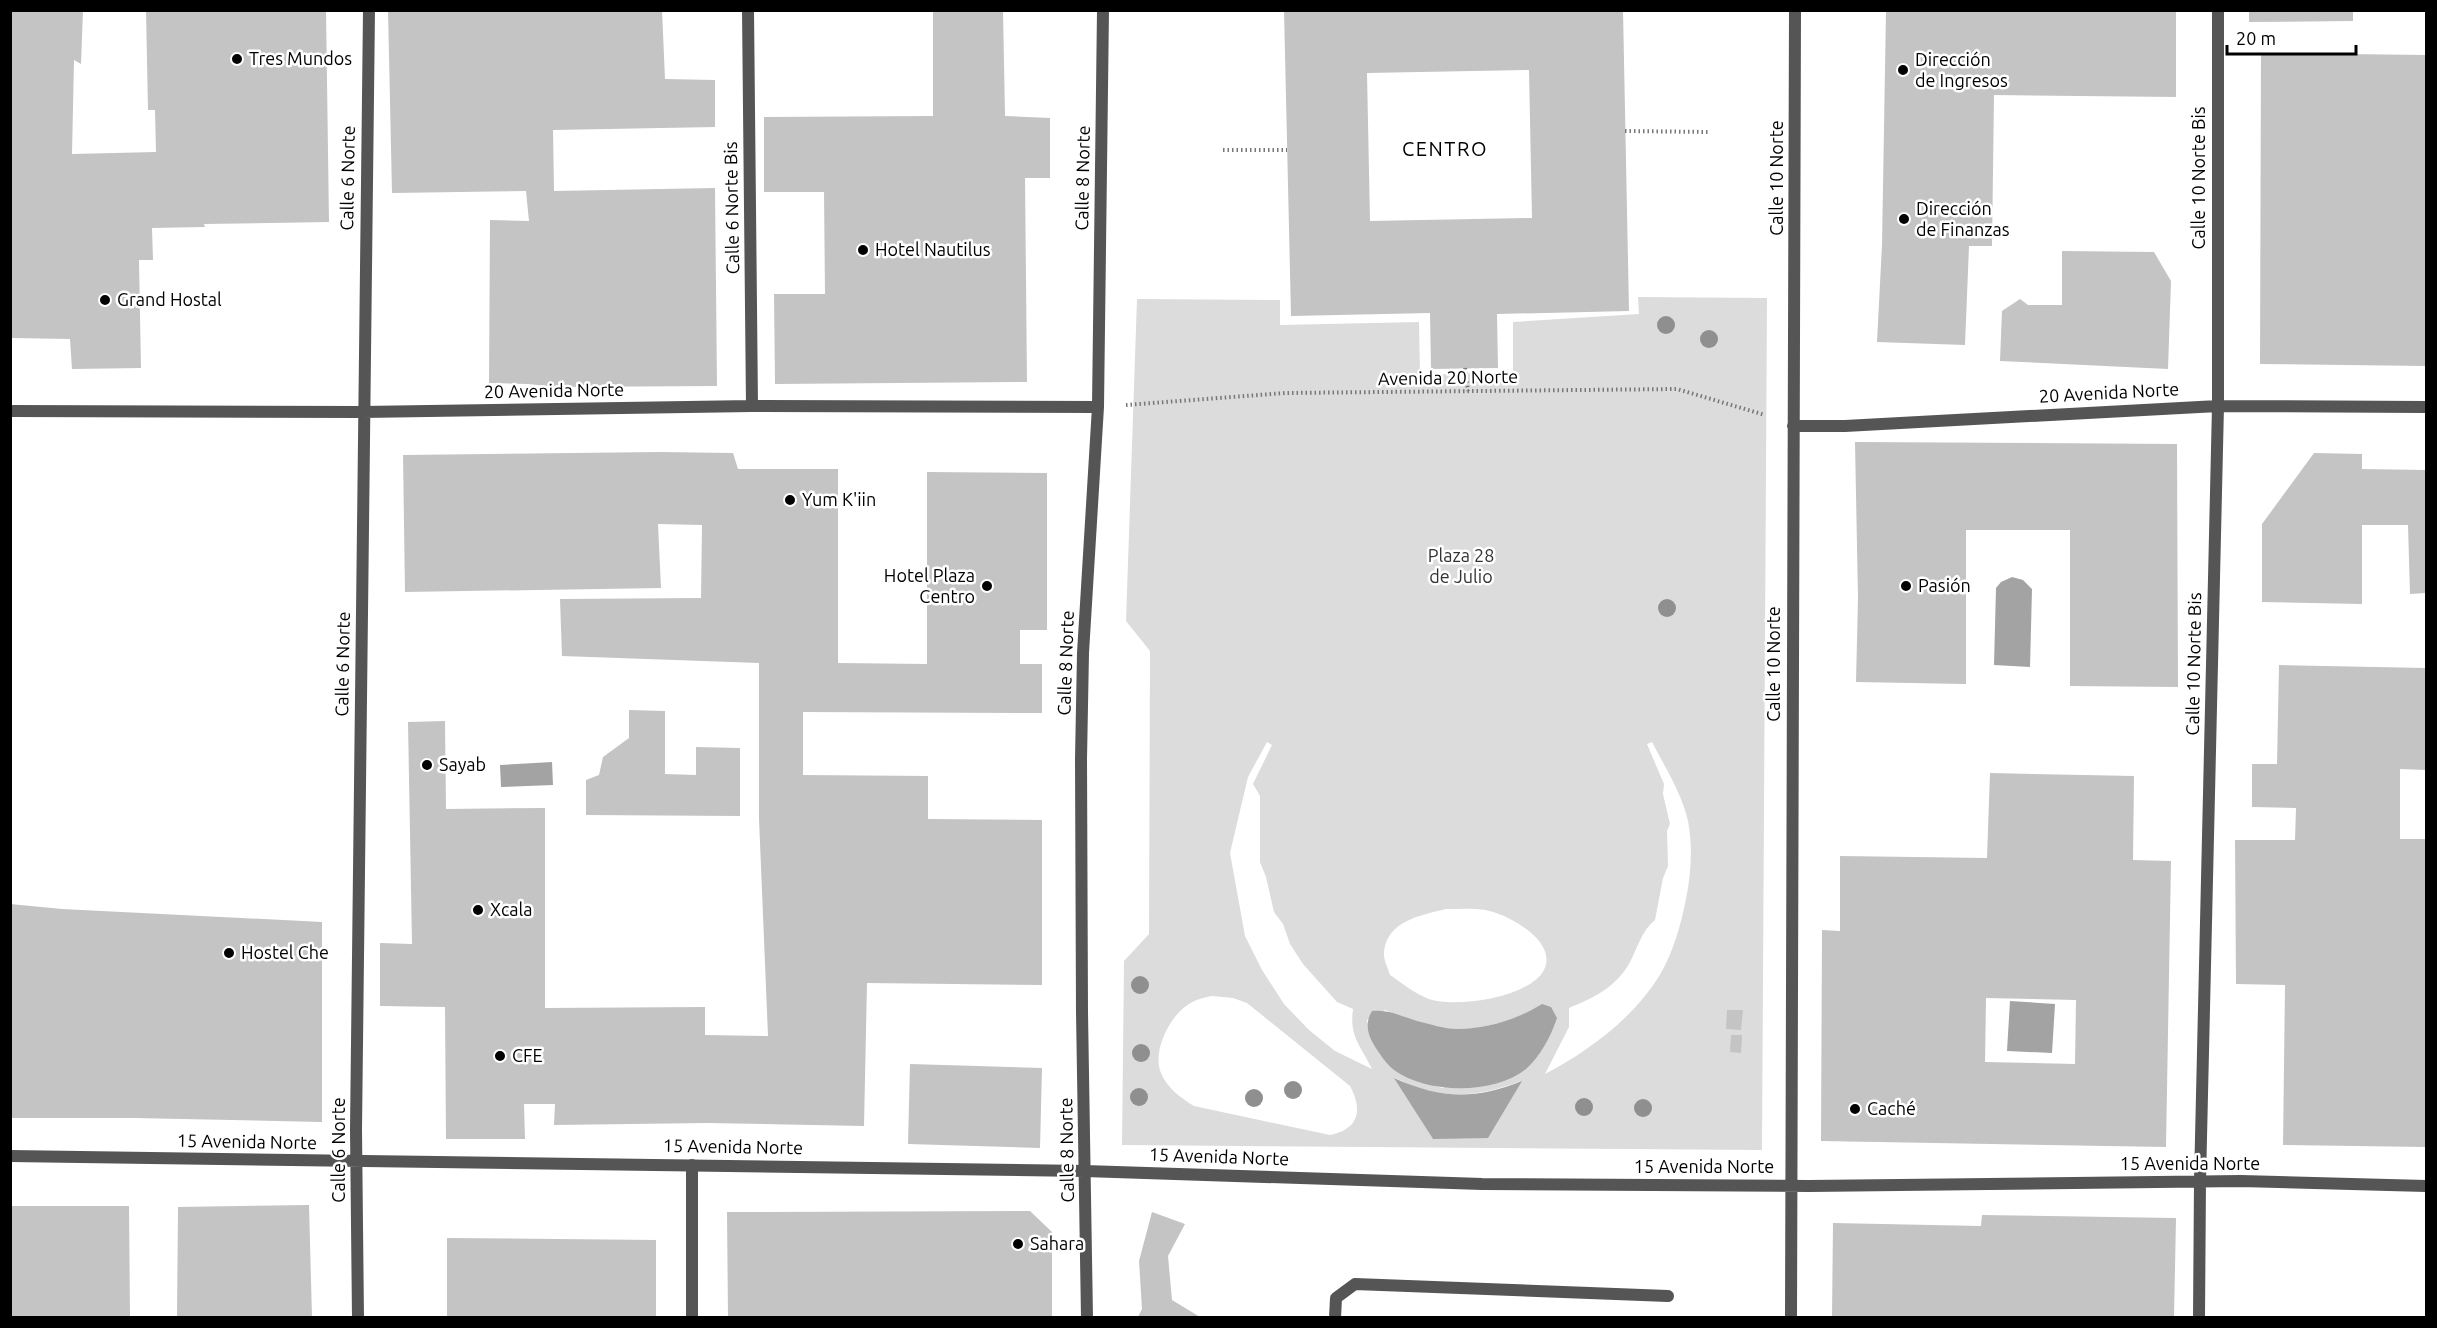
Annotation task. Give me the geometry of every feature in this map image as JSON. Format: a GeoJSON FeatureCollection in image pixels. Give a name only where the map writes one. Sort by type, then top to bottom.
{"type":"FeatureCollection","features":[{"type":"Feature","properties":{"kind":"street","name":"Calle 6 Norte"},"geometry":{"type":"LineString","coordinates":[[358,1317],[356,1161],[369,10]]}},
{"type":"Feature","properties":{"kind":"street","name":"Calle 6 Norte Bis"},"geometry":{"type":"LineString","coordinates":[[747,10],[752,406]]}},
{"type":"Feature","properties":{"kind":"street","name":"Calle 8 Norte"},"geometry":{"type":"LineString","coordinates":[[1087,1317],[1082,989],[1082,665],[1098,407],[1103,10]]}},
{"type":"Feature","properties":{"kind":"street","name":"Calle 10 Norte"},"geometry":{"type":"LineString","coordinates":[[1791,1317],[1796,10]]}},
{"type":"Feature","properties":{"kind":"street","name":"Calle 10 Norte Bis"},"geometry":{"type":"LineString","coordinates":[[2199,1317],[2200,1181],[2218,406],[2218,10]]}},
{"type":"Feature","properties":{"kind":"street","name":"20 Avenida Norte"},"geometry":{"type":"LineString","coordinates":[[10,411],[363,412],[752,406],[1098,407]]}},
{"type":"Feature","properties":{"kind":"street","name":"20 Avenida Norte"},"geometry":{"type":"LineString","coordinates":[[1793,426],[1845,426],[2218,406],[2427,407]]}},
{"type":"Feature","properties":{"kind":"street","name":"15 Avenida Norte"},"geometry":{"type":"LineString","coordinates":[[10,1156],[1085,1171],[1482,1184],[1790,1185],[2200,1181],[2427,1186]]}},
{"type":"Feature","properties":{"kind":"street"},"geometry":{"type":"LineString","coordinates":[[692,1165],[692,1317]]}},
{"type":"Feature","properties":{"kind":"street"},"geometry":{"type":"LineString","coordinates":[[1335,1317],[1336,1298],[1355,1284],[1668,1296]]}},
{"type":"Feature","properties":{"kind":"path"},"geometry":{"type":"LineString","coordinates":[[1625,131],[1709,132]]}},
{"type":"Feature","properties":{"kind":"path"},"geometry":{"type":"LineString","coordinates":[[1223,150],[1287,150]]}},
{"type":"Feature","properties":{"kind":"path"},"geometry":{"type":"LineString","coordinates":[[1465,368],[1468,391]]}},
{"type":"Feature","properties":{"kind":"path","name":"Avenida 20 Norte"},"geometry":{"type":"LineString","coordinates":[[1098,407],[1285,393],[1677,389],[1743,407],[1793,426]]}},
{"type":"Feature","properties":{"kind":"green space","name":"Plaza 28 de Julio"},"geometry":{"type":"Polygon","coordinates":[[[1638,297],[1767,298],[1762,1150],[1122,1145],[1124,961],[1149,934],[1150,651],[1126,621],[1137,299],[1280,300],[1280,325],[1419,322],[1420,375],[1513,372],[1513,322],[1639,314],[1638,297]],[[1267,742],[1248,777],[1230,853],[1245,936],[1262,970],[1284,1004],[1309,1030],[1335,1051],[1372,1069],[1354,1034],[1353,1009],[1337,1002],[1303,964],[1290,944],[1283,924],[1274,912],[1260,862],[1260,796],[1253,784],[1272,745],[1267,742]],[[1652,742],[1647,744],[1664,784],[1663,794],[1670,824],[1667,831],[1668,866],[1663,878],[1655,920],[1646,930],[1629,964],[1617,980],[1595,996],[1569,1008],[1569,1027],[1545,1074],[1594,1044],[1624,1018],[1650,989],[1670,955],[1688,890],[1690,841],[1688,821],[1682,801],[1652,742]],[[1446,909],[1426,914],[1398,926],[1386,941],[1384,955],[1390,975],[1424,997],[1456,1002],[1491,998],[1524,988],[1536,980],[1544,970],[1547,960],[1540,942],[1524,927],[1505,916],[1472,909],[1446,909]],[[1212,996],[1192,1002],[1180,1011],[1168,1027],[1160,1046],[1161,1073],[1167,1083],[1184,1100],[1194,1106],[1330,1135],[1340,1132],[1352,1123],[1357,1110],[1350,1086],[1247,1003],[1233,998],[1212,996]],[[1542,1004],[1501,1022],[1468,1029],[1448,1029],[1429,1025],[1385,1010],[1367,1020],[1376,1046],[1393,1066],[1417,1079],[1443,1088],[1542,1004]],[[1395,1078],[1433,1139],[1521,1081],[1484,1092],[1447,1094],[1414,1087],[1395,1078]]]}},
{"type":"Feature","properties":{"kind":"shaded area"},"geometry":{"type":"Polygon","coordinates":[[[2012,577],[2023,580],[2032,589],[2030,667],[1994,665],[1996,588],[2001,582],[2012,577]]]}},
{"type":"Feature","properties":{"kind":"shaded area"},"geometry":{"type":"Polygon","coordinates":[[[552,762],[553,785],[501,787],[500,765],[552,762]]]}},
{"type":"Feature","properties":{"kind":"shaded area"},"geometry":{"type":"Polygon","coordinates":[[[2010,1001],[2055,1004],[2052,1053],[2007,1051],[2010,1001]]]}},
{"type":"Feature","properties":{"kind":"shaded area"},"geometry":{"type":"Polygon","coordinates":[[[1542,1004],[1551,1007],[1557,1018],[1536,1058],[1526,1069],[1512,1077],[1497,1084],[1479,1087],[1442,1087],[1408,1078],[1386,1062],[1368,1032],[1368,1020],[1372,1011],[1389,1012],[1432,1025],[1458,1029],[1502,1022],[1542,1004]]]}},
{"type":"Feature","properties":{"kind":"shaded area"},"geometry":{"type":"Polygon","coordinates":[[[1394,1078],[1427,1090],[1458,1094],[1488,1092],[1522,1081],[1488,1138],[1433,1139],[1394,1078]]]}},
{"type":"Feature","properties":{"kind":"building"},"geometry":{"type":"Polygon","coordinates":[[[10,10],[83,10],[81,64],[74,60],[72,154],[156,152],[155,110],[148,110],[146,10],[326,10],[329,222],[204,224],[205,227],[152,228],[153,260],[139,260],[141,368],[72,369],[70,339],[10,338],[10,10]]]}},
{"type":"Feature","properties":{"kind":"building"},"geometry":{"type":"Polygon","coordinates":[[[388,10],[662,10],[665,79],[715,80],[715,127],[553,130],[554,191],[715,188],[717,386],[556,387],[489,383],[490,220],[529,221],[526,191],[392,193],[388,10]]]}},
{"type":"Feature","properties":{"kind":"building"},"geometry":{"type":"Polygon","coordinates":[[[933,10],[1003,10],[1005,116],[1050,118],[1050,178],[1025,178],[1027,382],[775,384],[774,294],[825,294],[824,192],[764,192],[764,117],[933,116],[933,10]]]}},
{"type":"Feature","properties":{"kind":"building"},"geometry":{"type":"Polygon","coordinates":[[[1284,10],[1623,10],[1629,311],[1497,314],[1498,368],[1431,369],[1430,313],[1291,316],[1284,10]],[[1529,70],[1367,73],[1370,221],[1532,218],[1529,70]]]}},
{"type":"Feature","properties":{"kind":"building"},"geometry":{"type":"Polygon","coordinates":[[[1886,10],[2176,10],[2176,97],[1994,95],[1992,246],[1969,246],[1965,345],[1877,342],[1882,245],[1886,10]]]}},
{"type":"Feature","properties":{"kind":"building"},"geometry":{"type":"Polygon","coordinates":[[[2249,10],[2353,10],[2353,21],[2249,22],[2249,10]]]}},
{"type":"Feature","properties":{"kind":"building"},"geometry":{"type":"Polygon","coordinates":[[[2261,53],[2426,55],[2426,366],[2260,364],[2261,53]]]}},
{"type":"Feature","properties":{"kind":"building"},"geometry":{"type":"Polygon","coordinates":[[[2062,251],[2154,252],[2171,281],[2168,369],[2000,361],[2002,311],[2020,299],[2028,305],[2062,305],[2062,251]]]}},
{"type":"Feature","properties":{"kind":"building"},"geometry":{"type":"Polygon","coordinates":[[[1855,442],[2177,444],[2178,687],[2070,686],[2070,530],[1966,530],[1966,684],[1856,682],[1858,598],[1855,442]]]}},
{"type":"Feature","properties":{"kind":"building"},"geometry":{"type":"Polygon","coordinates":[[[733,453],[738,469],[838,469],[838,663],[927,664],[927,472],[1047,473],[1047,630],[1020,630],[1020,664],[1042,664],[1042,713],[803,712],[803,775],[928,776],[928,819],[1042,820],[1042,985],[867,983],[864,1126],[707,1123],[554,1125],[555,1104],[524,1104],[525,1139],[446,1139],[445,1007],[380,1006],[380,943],[412,944],[408,722],[445,721],[446,809],[545,808],[545,1008],[705,1007],[705,1035],[768,1036],[759,819],[759,663],[562,656],[560,599],[701,598],[702,525],[658,524],[661,588],[405,592],[403,455],[733,453]]]}},
{"type":"Feature","properties":{"kind":"building"},"geometry":{"type":"Polygon","coordinates":[[[2314,453],[2362,454],[2362,469],[2426,470],[2426,593],[2410,594],[2408,525],[2362,525],[2362,604],[2262,602],[2262,524],[2314,453]]]}},
{"type":"Feature","properties":{"kind":"building"},"geometry":{"type":"Polygon","coordinates":[[[2279,665],[2426,668],[2426,770],[2400,769],[2400,839],[2426,839],[2426,1147],[2283,1145],[2285,985],[2236,984],[2235,840],[2295,840],[2296,808],[2252,807],[2252,764],[2277,764],[2279,665]]]}},
{"type":"Feature","properties":{"kind":"building"},"geometry":{"type":"Polygon","coordinates":[[[629,710],[665,711],[665,774],[696,775],[696,747],[740,748],[740,816],[586,815],[586,780],[599,775],[603,757],[629,738],[629,710]]]}},
{"type":"Feature","properties":{"kind":"building"},"geometry":{"type":"Polygon","coordinates":[[[1990,773],[2134,776],[2133,860],[2171,861],[2166,1147],[1821,1141],[1822,930],[1840,931],[1840,856],[1987,858],[1990,773]],[[1986,998],[1985,1062],[2075,1064],[2076,1000],[1986,998]]]}},
{"type":"Feature","properties":{"kind":"building"},"geometry":{"type":"Polygon","coordinates":[[[10,904],[62,909],[322,922],[322,1122],[10,1118],[10,904]]]}},
{"type":"Feature","properties":{"kind":"building"},"geometry":{"type":"Polygon","coordinates":[[[1727,1010],[1743,1010],[1741,1030],[1726,1029],[1727,1010]]]}},
{"type":"Feature","properties":{"kind":"building"},"geometry":{"type":"Polygon","coordinates":[[[1731,1035],[1742,1035],[1741,1053],[1730,1052],[1731,1035]]]}},
{"type":"Feature","properties":{"kind":"building"},"geometry":{"type":"Polygon","coordinates":[[[910,1064],[1042,1068],[1040,1148],[908,1144],[910,1064]]]}},
{"type":"Feature","properties":{"kind":"building"},"geometry":{"type":"Polygon","coordinates":[[[309,1205],[312,1317],[177,1317],[178,1207],[309,1205]]]}},
{"type":"Feature","properties":{"kind":"building"},"geometry":{"type":"Polygon","coordinates":[[[10,1206],[129,1206],[130,1317],[10,1317],[10,1206]]]}},
{"type":"Feature","properties":{"kind":"building"},"geometry":{"type":"Polygon","coordinates":[[[1030,1211],[1052,1232],[1052,1317],[728,1317],[727,1212],[1030,1211]]]}},
{"type":"Feature","properties":{"kind":"building"},"geometry":{"type":"Polygon","coordinates":[[[1152,1212],[1185,1224],[1168,1256],[1172,1300],[1200,1317],[1138,1317],[1142,1309],[1139,1261],[1152,1212]]]}},
{"type":"Feature","properties":{"kind":"building"},"geometry":{"type":"Polygon","coordinates":[[[1982,1215],[2176,1218],[2174,1317],[1832,1317],[1833,1223],[1981,1226],[1982,1215]]]}},
{"type":"Feature","properties":{"kind":"building"},"geometry":{"type":"Polygon","coordinates":[[[447,1238],[656,1240],[656,1317],[447,1317],[447,1238]]]}},
{"type":"Feature","properties":{"kind":"place","name":"Tres Mundos"},"geometry":{"type":"Point","coordinates":[237,59]}},
{"type":"Feature","properties":{"kind":"place","name":"Dirección de Ingresos"},"geometry":{"type":"Point","coordinates":[1903,70]}},
{"type":"Feature","properties":{"kind":"place","name":"Dirección de Finanzas"},"geometry":{"type":"Point","coordinates":[1904,219]}},
{"type":"Feature","properties":{"kind":"place","name":"Hotel Nautilus"},"geometry":{"type":"Point","coordinates":[863,250]}},
{"type":"Feature","properties":{"kind":"place","name":"Grand Hostal"},"geometry":{"type":"Point","coordinates":[105,300]}},
{"type":"Feature","properties":{"kind":"place","name":"Yum K'iin"},"geometry":{"type":"Point","coordinates":[790,500]}},
{"type":"Feature","properties":{"kind":"place","name":"Hotel Plaza Centro"},"geometry":{"type":"Point","coordinates":[987,586]}},
{"type":"Feature","properties":{"kind":"place","name":"Pasión"},"geometry":{"type":"Point","coordinates":[1906,586]}},
{"type":"Feature","properties":{"kind":"place","name":"Sayab"},"geometry":{"type":"Point","coordinates":[427,765]}},
{"type":"Feature","properties":{"kind":"place","name":"Xcala"},"geometry":{"type":"Point","coordinates":[478,910]}},
{"type":"Feature","properties":{"kind":"place","name":"Hostel Che"},"geometry":{"type":"Point","coordinates":[229,953]}},
{"type":"Feature","properties":{"kind":"place","name":"CFE"},"geometry":{"type":"Point","coordinates":[500,1056]}},
{"type":"Feature","properties":{"kind":"place","name":"Caché"},"geometry":{"type":"Point","coordinates":[1855,1109]}},
{"type":"Feature","properties":{"kind":"place","name":"Sahara"},"geometry":{"type":"Point","coordinates":[1018,1244]}},
{"type":"Feature","properties":{"kind":"district","name":"CENTRO"},"geometry":{"type":"Point","coordinates":[1445,149]}}]}
